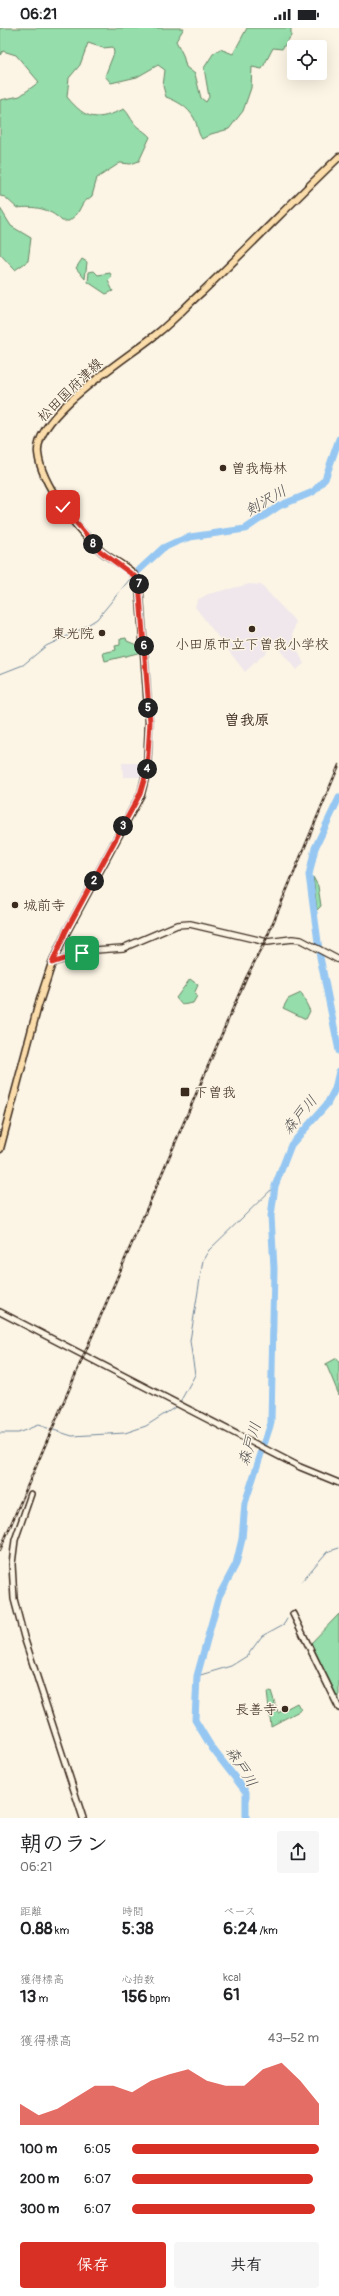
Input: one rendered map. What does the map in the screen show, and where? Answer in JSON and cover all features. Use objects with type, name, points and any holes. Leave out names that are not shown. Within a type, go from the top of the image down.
[{"type":"main road","name":"松田国府津線","points":[[0,1149],[38,1006],[52,963],[66,931],[140,794],[147,770],[150,722],[139,583],[132,572],[112,560],[90,540],[48,487],[38,453],[42,434],[46,426],[58,414],[104,372],[159,333],[339,157]]},
{"type":"main road","points":[[52,963],[95,950],[123,948],[178,925],[204,926],[267,942],[292,939],[301,940],[339,960]]},
{"type":"street","points":[[0,1312],[300,1467],[339,1483]]},
{"type":"street","points":[[31,1494],[15,1540],[12,1564],[14,1599],[24,1636],[83,1818]]},
{"type":"street","points":[[293,1614],[339,1708]]},
{"type":"shaded area","name":"小田原市立下曽我小学校","points":[[250,584],[261,585],[296,622],[293,633],[294,642],[304,664],[296,670],[275,644],[245,672],[195,607],[197,600],[208,594]]},
{"type":"shaded area","points":[[122,763],[147,763],[144,777],[123,777]]},
{"type":"green space","points":[[0,28],[184,28],[176,41],[183,55],[186,67],[195,74],[201,98],[206,102],[209,97],[204,68],[213,54],[220,49],[233,54],[247,28],[291,28],[291,36],[282,49],[273,48],[262,69],[252,67],[251,88],[243,111],[229,129],[211,134],[202,139],[192,114],[178,103],[166,97],[163,86],[165,70],[158,65],[137,77],[111,83],[105,76],[114,53],[113,47],[103,48],[88,43],[80,65],[69,78],[67,97],[74,105],[87,115],[99,117],[107,116],[124,109],[135,125],[150,137],[139,161],[131,164],[120,163],[97,178],[92,196],[83,203],[77,214],[69,221],[62,221],[52,213],[41,209],[30,207],[17,208],[5,197],[0,196],[0,100],[20,96],[39,82],[16,55],[3,51],[0,55]]},
{"type":"green space","points":[[0,208],[11,226],[31,238],[28,261],[15,270],[0,254]]},
{"type":"green space","points":[[82,259],[87,262],[85,279],[76,268]]},
{"type":"green space","points":[[94,271],[98,275],[110,273],[112,277],[108,281],[113,291],[106,294],[88,282],[89,272]]},
{"type":"green space","points":[[126,638],[127,641],[139,646],[142,645],[142,652],[105,661],[103,653],[116,650],[115,646],[120,645],[120,639]]},
{"type":"green space","points":[[313,877],[318,886],[321,906],[317,910]]},
{"type":"green space","points":[[190,979],[198,985],[194,994],[197,996],[193,1003],[182,1005],[176,998]]},
{"type":"green space","points":[[301,993],[310,1011],[306,1019],[283,1008],[288,999]]},
{"type":"green space","points":[[337,1358],[339,1363],[339,1395],[326,1364]]},
{"type":"green space","points":[[339,1614],[339,1701],[311,1643]]},
{"type":"green space","points":[[271,1691],[278,1713],[297,1703],[301,1710],[271,1726],[267,1692]]},
{"type":"waterway","name":"剣沢川","points":[[137,572],[163,548],[176,542],[190,537],[245,529],[279,506],[313,492],[325,479],[339,439]]},
{"type":"waterway","name":"剣沢川","points":[[0,674],[23,665],[46,646],[78,631],[97,619],[130,579]]},
{"type":"waterway","name":"森戸川","points":[[339,798],[315,848],[309,875],[320,957],[339,1051]]},
{"type":"waterway","name":"森戸川","points":[[246,1818],[246,1792],[212,1748],[195,1720],[197,1676],[219,1596],[236,1564],[242,1539],[245,1503],[271,1423],[274,1268],[271,1216],[275,1186],[291,1145],[327,1104],[335,1089],[339,1071]]},
{"type":"waterway","points":[[180,1402],[195,1375],[190,1341],[203,1260],[209,1250],[275,1186]]},
{"type":"waterway","points":[[0,1433],[18,1433],[38,1425],[72,1436],[125,1433],[146,1426],[177,1406]]},
{"type":"waterway","points":[[301,1582],[327,1552],[339,1548]]},
{"type":"waterway","points":[[197,1676],[231,1666],[247,1656],[262,1636],[284,1624],[287,1619]]},
{"type":"railway","points":[[262,949],[339,765]]},
{"type":"railway","points":[[0,1550],[246,978],[263,945]]},
{"type":"place","name":"曽我梅林","points":[[223,468]]},
{"type":"place","name":"小田原市立下曽我小学校","points":[[252,629]]},
{"type":"place","name":"東光院","points":[[102,633]]},
{"type":"place","name":"城前寺","points":[[15,905]]},
{"type":"place","name":"下曽我","points":[[185,1092]]},
{"type":"place","name":"長善寺","points":[[285,1709]]},
{"type":"district","name":"曽我原","points":[[247,720]]},
{"type":"route","points":[[63,507],[100,551],[132,572],[137,578],[139,583],[150,722],[147,770],[140,794],[102,867],[66,931],[52,963],[82,953]]}]
